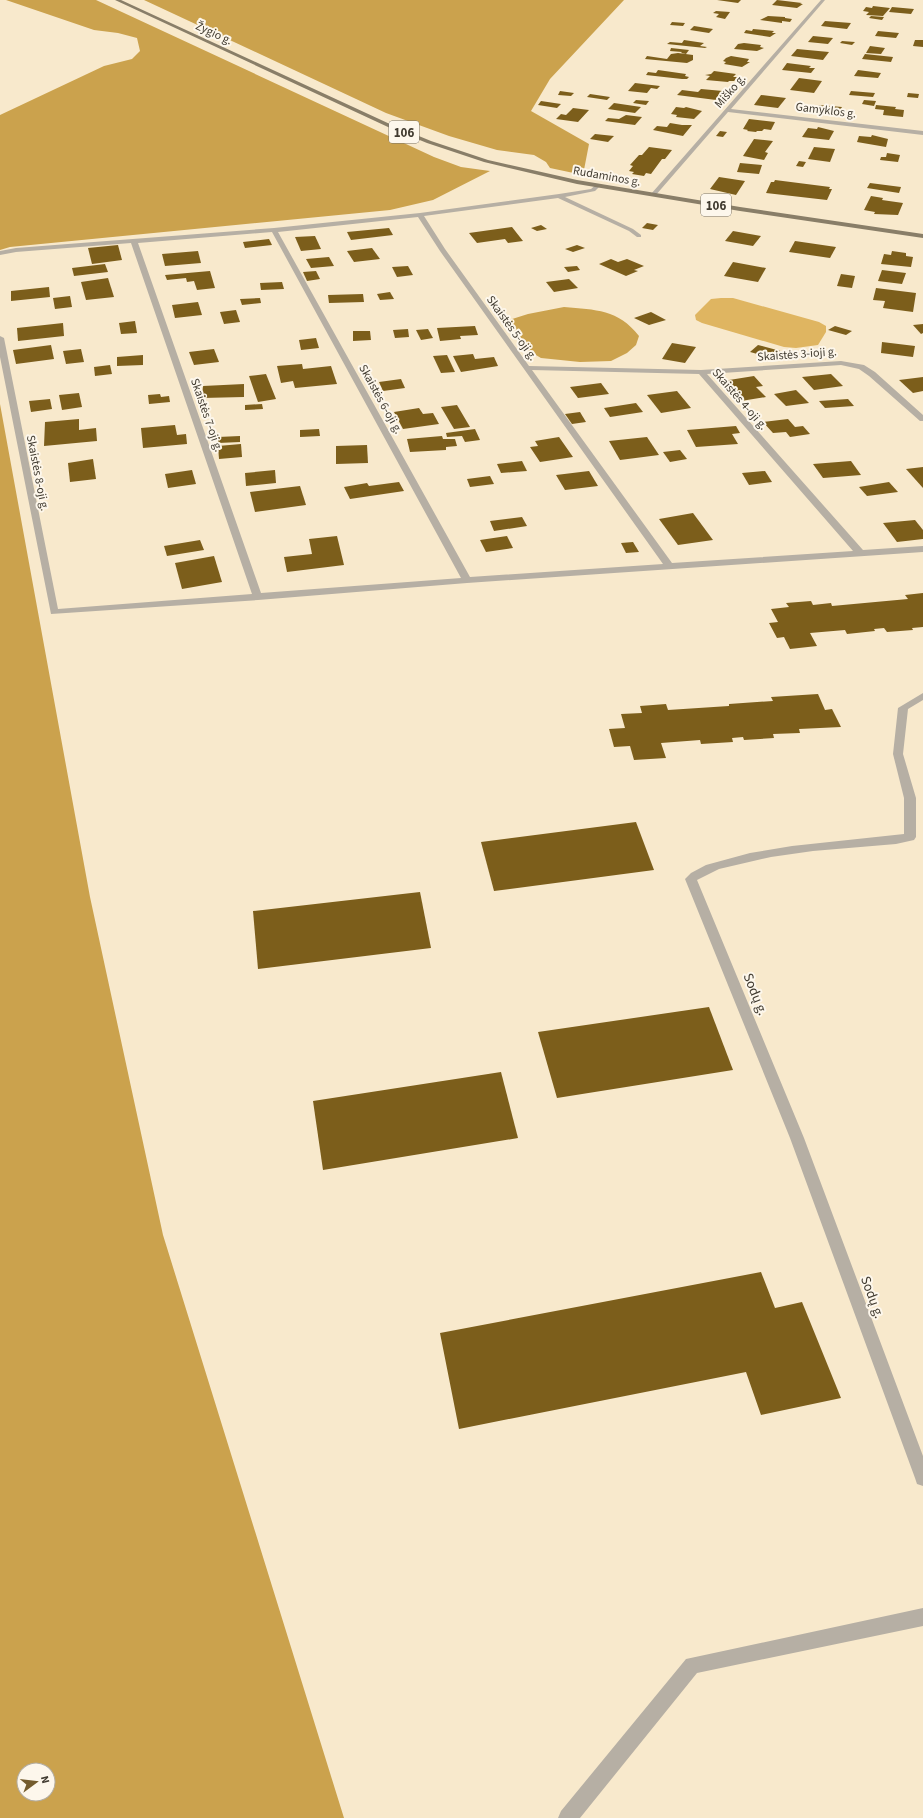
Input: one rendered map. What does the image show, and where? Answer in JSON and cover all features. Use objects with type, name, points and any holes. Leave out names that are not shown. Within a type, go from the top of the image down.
[{"type":"main road","name":"Žygio g.","points":[[117,0],[302,85]]},
{"type":"main road","name":"Rudaminos g.","points":[[302,85],[390,126],[464,155],[511,168],[653,196],[923,236]]},
{"type":"street","name":"Miško g.","points":[[653,196],[823,0]]},
{"type":"street","name":"Gamyklos g.","points":[[727,110],[923,133]]},
{"type":"street","points":[[0,253],[16,250],[274,230],[420,215],[559,196],[588,191],[597,186]]},
{"type":"street","points":[[559,196],[631,230],[639,236]]},
{"type":"street","name":"Skaistės 5-oji g.","points":[[420,215],[442,250],[670,567]]},
{"type":"street","name":"Skaistės 6-oji g.","points":[[274,230],[468,580]]},
{"type":"street","name":"Skaistės 7-oji g.","points":[[134,241],[258,597]]},
{"type":"street","name":"Skaistės 8-oji g.","points":[[0,338],[54,612],[258,597]]},
{"type":"street","name":"Skaistės 3-ioji g.","points":[[701,372],[841,363],[861,367],[872,374],[923,419]]},
{"type":"street","name":"Skaistės 4-oji g.","points":[[527,368],[701,372],[861,554]]},
{"type":"street","points":[[258,597],[468,580],[923,549]]},
{"type":"street","name":"Sodų g.","points":[[923,696],[903,708],[898,754],[910,798],[910,837],[896,840],[780,850],[714,867],[697,874],[691,879],[798,1138],[923,1478]]},
{"type":"street","points":[[568,1818],[692,1665],[923,1617]]},
{"type":"shaded area","points":[[6,0],[96,0],[434,157],[461,167],[490,171],[433,200],[390,210],[10,247],[0,250],[0,115],[104,66],[132,59],[140,51],[137,38],[118,33],[94,30]]},
{"type":"shaded area","points":[[144,0],[624,0],[550,79],[531,111],[589,144],[583,175],[550,168],[546,162],[534,155],[497,150],[449,136],[386,113]]},
{"type":"shaded area","points":[[733,298],[819,322],[826,326],[826,332],[818,345],[796,348],[784,347],[696,320],[695,315],[711,299]]},
{"type":"shaded area","points":[[564,307],[606,312],[623,320],[639,336],[636,345],[627,353],[611,361],[580,362],[541,358],[524,348],[509,320],[528,314]]},
{"type":"shaded area","points":[[0,404],[90,897],[163,1235],[344,1818],[0,1818]]},
{"type":"building","points":[[717,0],[741,0],[738,3]]},
{"type":"building","points":[[777,0],[803,4],[797,8],[772,5]]},
{"type":"building","points":[[873,6],[890,8],[883,16],[866,15],[869,12],[863,11],[866,7],[872,8]]},
{"type":"building","points":[[892,7],[914,9],[911,14],[889,12]]},
{"type":"building","points":[[716,11],[730,12],[725,19],[716,17],[719,14],[713,13]]},
{"type":"building","points":[[768,16],[792,19],[790,22],[782,21],[782,23],[760,20]]},
{"type":"building","points":[[871,16],[884,17],[882,20],[869,18]]},
{"type":"building","points":[[825,21],[851,23],[847,29],[821,26]]},
{"type":"building","points":[[672,22],[685,23],[683,26],[670,25]]},
{"type":"building","points":[[694,26],[713,29],[709,33],[690,30]]},
{"type":"building","points":[[753,29],[774,31],[772,33],[776,33],[770,37],[744,33],[746,30],[752,31]]},
{"type":"building","points":[[878,31],[899,33],[896,38],[875,36]]},
{"type":"building","points":[[813,36],[833,38],[828,44],[808,42]]},
{"type":"building","points":[[684,40],[704,43],[700,46],[707,47],[667,44],[670,42],[682,43]]},
{"type":"building","points":[[915,40],[923,40],[923,47],[913,46]]},
{"type":"building","points":[[842,41],[855,42],[852,45],[840,43]]},
{"type":"building","points":[[744,43],[761,45],[760,47],[764,48],[757,51],[734,49],[738,44]]},
{"type":"building","points":[[870,46],[885,48],[881,54],[866,53]]},
{"type":"building","points":[[671,48],[689,50],[686,54],[681,53],[682,52],[670,51]]},
{"type":"building","points":[[797,49],[829,52],[823,60],[791,56]]},
{"type":"building","points":[[678,53],[693,55],[693,60],[687,63],[645,59],[647,56],[667,59],[671,54]]},
{"type":"building","points":[[865,54],[893,57],[891,62],[862,59]]},
{"type":"building","points":[[731,56],[749,59],[747,62],[750,62],[742,67],[724,64],[726,62],[723,61]]},
{"type":"building","points":[[787,63],[811,66],[809,68],[815,68],[811,73],[782,70]]},
{"type":"building","points":[[658,70],[686,74],[685,76],[689,77],[687,79],[682,79],[646,75],[648,72],[656,73]]},
{"type":"building","points":[[858,70],[881,73],[878,78],[854,76]]},
{"type":"building","points":[[714,71],[736,74],[733,77],[738,77],[734,81],[728,82],[706,80],[710,76],[705,75],[711,74]]},
{"type":"building","points":[[799,78],[822,81],[814,93],[790,90]]},
{"type":"building","points":[[635,83],[660,86],[657,89],[651,88],[647,93],[628,91]]},
{"type":"building","points":[[701,89],[723,91],[721,93],[725,94],[723,96],[719,96],[716,100],[677,95],[682,90],[698,92]]},
{"type":"building","points":[[560,91],[574,93],[571,96],[558,95]]},
{"type":"building","points":[[851,91],[875,93],[873,97],[849,95]]},
{"type":"building","points":[[908,93],[919,94],[918,98],[907,97]]},
{"type":"building","points":[[590,94],[610,97],[607,100],[587,97]]},
{"type":"building","points":[[761,95],[786,98],[778,108],[754,105]]},
{"type":"building","points":[[636,100],[649,101],[646,105],[633,103]]},
{"type":"building","points":[[864,100],[876,101],[874,106],[862,104]]},
{"type":"building","points":[[541,101],[561,104],[557,108],[538,105]]},
{"type":"building","points":[[614,103],[641,107],[635,113],[608,109]]},
{"type":"building","points":[[819,105],[842,107],[837,115],[814,112]]},
{"type":"building","points":[[876,105],[896,107],[895,109],[904,110],[903,117],[883,115],[884,110],[875,109]]},
{"type":"building","points":[[676,107],[686,107],[702,111],[694,119],[676,117],[677,115],[671,114]]},
{"type":"building","points":[[573,108],[589,110],[578,122],[556,119],[561,114],[566,115]]},
{"type":"building","points":[[626,115],[642,117],[635,125],[605,121],[608,118],[619,119]]},
{"type":"building","points":[[749,119],[775,122],[771,130],[764,129],[756,132],[747,131],[748,130],[743,129]]},
{"type":"building","points":[[670,123],[692,125],[683,136],[653,130],[657,126],[667,127]]},
{"type":"building","points":[[818,127],[834,131],[829,140],[802,137],[808,128],[817,129]]},
{"type":"building","points":[[720,131],[727,132],[723,137],[716,136]]},
{"type":"building","points":[[595,134],[614,136],[608,142],[590,139]]},
{"type":"building","points":[[872,135],[888,139],[886,147],[857,142],[859,136],[871,137]]},
{"type":"building","points":[[754,139],[773,141],[765,152],[768,153],[764,160],[743,156]]},
{"type":"building","points":[[649,147],[672,150],[665,159],[662,159],[651,174],[646,173],[644,176],[632,174],[634,172],[629,171],[633,166],[630,165]]},
{"type":"building","points":[[814,147],[835,149],[830,162],[808,159]]},
{"type":"building","points":[[887,153],[900,155],[898,162],[880,160],[881,157],[886,157]]},
{"type":"building","points":[[799,161],[806,162],[803,167],[796,166]]},
{"type":"building","points":[[740,163],[762,165],[759,174],[737,172]]},
{"type":"building","points":[[719,177],[745,181],[736,195],[710,189]]},
{"type":"building","points":[[775,180],[830,187],[829,189],[832,189],[827,200],[766,193],[771,182],[774,182]]},
{"type":"building","points":[[870,183],[901,187],[899,193],[867,188]]},
{"type":"building","points":[[871,196],[883,198],[882,200],[903,203],[898,215],[874,214],[875,212],[864,210]]},
{"type":"building","points":[[647,223],[658,225],[653,230],[642,228]]},
{"type":"building","points":[[541,225],[547,229],[537,231],[531,228]]},
{"type":"building","points":[[512,227],[523,241],[508,243],[505,239],[477,243],[469,233]]},
{"type":"building","points":[[389,228],[393,235],[351,240],[347,232]]},
{"type":"building","points":[[733,231],[761,236],[753,246],[725,241]]},
{"type":"building","points":[[315,236],[321,249],[301,251],[295,237]]},
{"type":"building","points":[[269,239],[272,245],[245,248],[243,242]]},
{"type":"building","points":[[795,241],[836,247],[830,258],[789,252]]},
{"type":"building","points":[[118,245],[122,260],[92,264],[88,248]]},
{"type":"building","points":[[577,245],[585,248],[573,252],[565,249]]},
{"type":"building","points":[[372,248],[380,259],[354,262],[347,251]]},
{"type":"building","points":[[198,251],[201,263],[165,266],[162,254]]},
{"type":"building","points":[[892,251],[906,253],[906,256],[913,257],[911,267],[881,264],[884,254],[891,255]]},
{"type":"building","points":[[329,257],[334,266],[311,268],[306,259]]},
{"type":"building","points":[[611,259],[618,262],[627,259],[644,266],[634,270],[638,271],[626,276],[599,264]]},
{"type":"building","points":[[733,262],[766,268],[758,282],[724,276]]},
{"type":"building","points":[[105,264],[108,272],[74,276],[72,268]]},
{"type":"building","points":[[408,266],[413,275],[397,277],[392,267]]},
{"type":"building","points":[[577,266],[580,270],[568,272],[564,267]]},
{"type":"building","points":[[882,270],[906,273],[902,284],[878,281]]},
{"type":"building","points":[[210,271],[215,288],[197,290],[194,281],[187,282],[186,278],[167,280],[165,275]]},
{"type":"building","points":[[316,271],[320,279],[307,281],[303,272]]},
{"type":"building","points":[[841,274],[855,276],[852,288],[837,286]]},
{"type":"building","points":[[108,278],[114,297],[86,300],[81,282]]},
{"type":"building","points":[[569,279],[578,288],[554,292],[546,282]]},
{"type":"building","points":[[282,282],[284,289],[261,290],[260,283]]},
{"type":"building","points":[[49,287],[50,297],[11,301],[11,291]]},
{"type":"building","points":[[876,288],[916,293],[913,312],[883,308],[885,301],[873,300]]},
{"type":"building","points":[[390,292],[394,299],[380,300],[377,294]]},
{"type":"building","points":[[363,294],[364,302],[329,303],[328,295]]},
{"type":"building","points":[[70,296],[72,307],[55,309],[53,298]]},
{"type":"building","points":[[260,298],[261,303],[242,305],[240,299]]},
{"type":"building","points":[[198,302],[202,315],[175,318],[172,305]]},
{"type":"building","points":[[236,310],[240,322],[224,324],[220,312]]},
{"type":"building","points":[[651,312],[666,320],[649,325],[634,318]]},
{"type":"building","points":[[135,321],[137,333],[121,334],[119,323]]},
{"type":"building","points":[[63,323],[64,336],[18,341],[17,328]]},
{"type":"building","points":[[923,324],[923,333],[921,334],[913,325]]},
{"type":"building","points":[[475,326],[478,335],[460,336],[461,339],[440,341],[437,328]]},
{"type":"building","points":[[835,326],[852,331],[846,335],[828,330]]},
{"type":"building","points":[[408,329],[409,337],[395,338],[393,330]]},
{"type":"building","points":[[428,329],[433,338],[421,340],[416,330]]},
{"type":"building","points":[[353,331],[370,331],[371,340],[353,341]]},
{"type":"building","points":[[316,338],[319,348],[301,350],[299,340]]},
{"type":"building","points":[[882,342],[915,346],[913,357],[881,353]]},
{"type":"building","points":[[672,343],[696,347],[685,363],[662,359]]},
{"type":"building","points":[[51,345],[54,359],[16,364],[13,350]]},
{"type":"building","points":[[758,345],[788,353],[780,360],[750,352]]},
{"type":"building","points":[[81,349],[84,362],[66,364],[63,351]]},
{"type":"building","points":[[214,349],[219,362],[194,365],[189,352]]},
{"type":"building","points":[[473,354],[475,359],[494,357],[498,366],[461,372],[453,356]]},
{"type":"building","points":[[143,355],[143,365],[117,366],[117,357]]},
{"type":"building","points":[[447,355],[455,372],[441,373],[433,356]]},
{"type":"building","points":[[302,364],[303,369],[331,366],[337,384],[295,388],[293,381],[281,383],[277,366]]},
{"type":"building","points":[[110,365],[112,374],[95,376],[94,367]]},
{"type":"building","points":[[266,374],[276,399],[258,402],[249,376]]},
{"type":"building","points":[[831,374],[843,386],[814,390],[802,377]]},
{"type":"building","points":[[754,376],[763,386],[756,387],[766,397],[741,401],[723,381]]},
{"type":"building","points":[[923,377],[923,391],[913,393],[899,380]]},
{"type":"building","points":[[401,379],[405,388],[383,391],[379,382]]},
{"type":"building","points":[[601,383],[609,394],[578,398],[570,387]]},
{"type":"building","points":[[244,384],[244,397],[202,398],[203,386]]},
{"type":"building","points":[[796,390],[809,403],[786,406],[774,394]]},
{"type":"building","points":[[677,391],[691,408],[661,413],[647,395]]},
{"type":"building","points":[[79,393],[82,407],[62,410],[59,395]]},
{"type":"building","points":[[160,394],[161,397],[169,396],[170,402],[149,404],[148,395]]},
{"type":"building","points":[[50,399],[52,409],[31,412],[29,401]]},
{"type":"building","points":[[848,399],[854,406],[825,408],[819,401]]},
{"type":"building","points":[[636,403],[643,412],[610,417],[604,408]]},
{"type":"building","points":[[262,404],[263,409],[245,410],[245,405]]},
{"type":"building","points":[[457,405],[470,427],[454,429],[441,407]]},
{"type":"building","points":[[419,408],[423,414],[433,413],[439,424],[403,429],[394,412]]},
{"type":"building","points":[[580,412],[586,422],[572,424],[565,414]]},
{"type":"building","points":[[79,419],[79,430],[96,428],[97,441],[44,446],[45,422]]},
{"type":"building","points":[[788,419],[795,427],[803,426],[810,434],[790,437],[786,432],[773,433],[763,422]]},
{"type":"building","points":[[175,425],[177,435],[186,434],[187,444],[143,448],[141,428]]},
{"type":"building","points":[[736,426],[740,433],[732,434],[738,444],[696,447],[687,430]]},
{"type":"building","points":[[319,429],[320,436],[300,437],[300,430]]},
{"type":"building","points":[[475,429],[480,440],[465,442],[462,436],[447,437],[446,433]]},
{"type":"building","points":[[240,436],[240,442],[218,443],[218,437]]},
{"type":"building","points":[[442,436],[443,439],[455,439],[457,446],[446,447],[446,450],[410,452],[407,439]]},
{"type":"building","points":[[559,437],[573,457],[540,462],[530,447],[538,446],[535,441]]},
{"type":"building","points":[[647,437],[659,455],[620,460],[609,441]]},
{"type":"building","points":[[241,444],[242,457],[219,459],[218,446]]},
{"type":"building","points":[[367,445],[368,463],[336,464],[336,446]]},
{"type":"building","points":[[680,450],[687,459],[670,462],[663,452]]},
{"type":"building","points":[[93,459],[96,479],[70,482],[68,463]]},
{"type":"building","points":[[522,461],[527,471],[501,473],[497,464]]},
{"type":"building","points":[[851,461],[861,475],[823,478],[813,464]]},
{"type":"building","points":[[923,467],[923,488],[906,469]]},
{"type":"building","points":[[192,470],[196,484],[168,488],[165,474]]},
{"type":"building","points":[[275,470],[276,483],[246,486],[245,473]]},
{"type":"building","points":[[589,471],[598,486],[565,490],[556,475]]},
{"type":"building","points":[[765,471],[772,482],[749,485],[742,473]]},
{"type":"building","points":[[490,476],[494,484],[470,487],[467,479]]},
{"type":"building","points":[[399,482],[404,491],[350,499],[344,487],[367,483],[369,486]]},
{"type":"building","points":[[889,482],[898,492],[867,496],[859,487]]},
{"type":"building","points":[[300,486],[306,505],[255,512],[250,492]]},
{"type":"building","points":[[693,513],[713,540],[678,545],[659,519]]},
{"type":"building","points":[[522,517],[527,526],[494,531],[490,521]]},
{"type":"building","points":[[915,520],[923,530],[923,539],[897,542],[883,523]]},
{"type":"building","points":[[337,536],[344,565],[287,572],[284,557],[312,554],[309,539]]},
{"type":"building","points":[[507,536],[513,548],[486,552],[480,540]]},
{"type":"building","points":[[200,540],[204,550],[167,556],[164,546]]},
{"type":"building","points":[[633,542],[639,552],[626,553],[621,543]]},
{"type":"building","points":[[214,556],[222,582],[182,589],[175,563]]},
{"type":"building","points":[[923,593],[923,627],[912,628],[913,630],[887,632],[884,628],[874,629],[875,631],[847,634],[845,630],[810,633],[817,646],[790,649],[784,637],[777,638],[769,623],[778,622],[771,609],[789,607],[786,603],[811,601],[813,605],[831,603],[832,606],[908,599],[905,595]]},
{"type":"building","points":[[818,694],[825,710],[832,709],[841,727],[799,729],[800,733],[773,734],[774,738],[744,740],[743,737],[732,738],[733,742],[701,744],[700,740],[661,743],[666,758],[634,760],[630,746],[614,747],[609,729],[625,728],[621,714],[642,713],[640,706],[666,704],[668,710],[729,706],[729,704],[773,701],[771,697]]},
{"type":"building","points":[[636,822],[654,870],[494,891],[481,842]]},
{"type":"building","points":[[420,892],[431,948],[258,969],[253,911]]},
{"type":"building","points":[[709,1007],[733,1070],[557,1098],[538,1032]]},
{"type":"building","points":[[501,1072],[518,1138],[323,1170],[313,1101]]},
{"type":"building","points":[[761,1272],[775,1308],[802,1302],[841,1398],[761,1415],[746,1372],[459,1429],[440,1333]]}]
